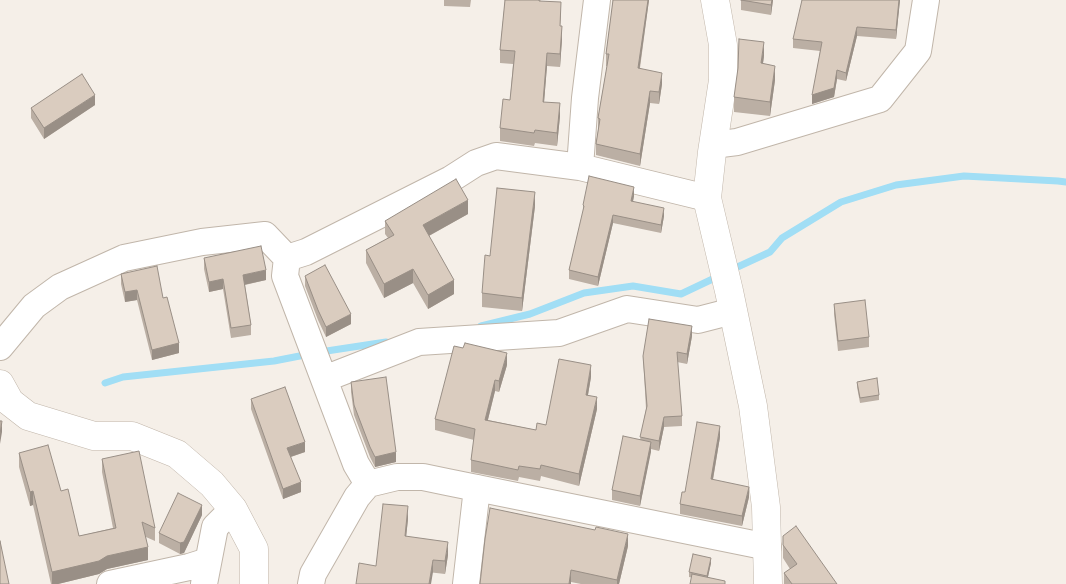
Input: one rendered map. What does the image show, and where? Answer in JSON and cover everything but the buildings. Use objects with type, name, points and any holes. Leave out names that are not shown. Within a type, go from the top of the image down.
[{"type":"street","points":[[580,168],[585,98],[597,0]]},
{"type":"street","points":[[716,0],[723,45],[724,80],[707,198],[734,311],[753,406],[766,507],[768,584]]},
{"type":"street","points":[[713,146],[737,142],[880,99],[918,51],[926,0]]},
{"type":"street","points":[[287,258],[306,252],[451,179],[476,164],[496,156],[580,168],[707,198]]},
{"type":"street","points":[[0,347],[34,306],[60,287],[124,258],[202,242],[265,235],[287,258]]},
{"type":"street","points":[[287,258],[285,276],[356,464],[368,484]]},
{"type":"street","points":[[324,379],[419,342],[559,333],[626,309],[698,320],[734,311]]},
{"type":"street","points":[[3,397],[28,416],[94,436],[132,436],[177,454],[212,484],[234,509],[254,548],[254,584]]},
{"type":"street","points":[[311,584],[313,574],[357,497],[368,484],[397,477],[423,477],[768,547]]},
{"type":"street","points":[[466,584],[477,488]]},
{"type":"street","points":[[110,584],[189,567],[206,572],[215,527],[234,509]]},
{"type":"waterway","points":[[731,270],[770,252],[782,238],[841,202],[896,185],[964,176],[1066,182]]},
{"type":"waterway","points":[[481,326],[530,314],[584,293],[633,286],[681,294],[719,276]]},
{"type":"waterway","points":[[105,383],[123,377],[274,361],[386,342]]}]
